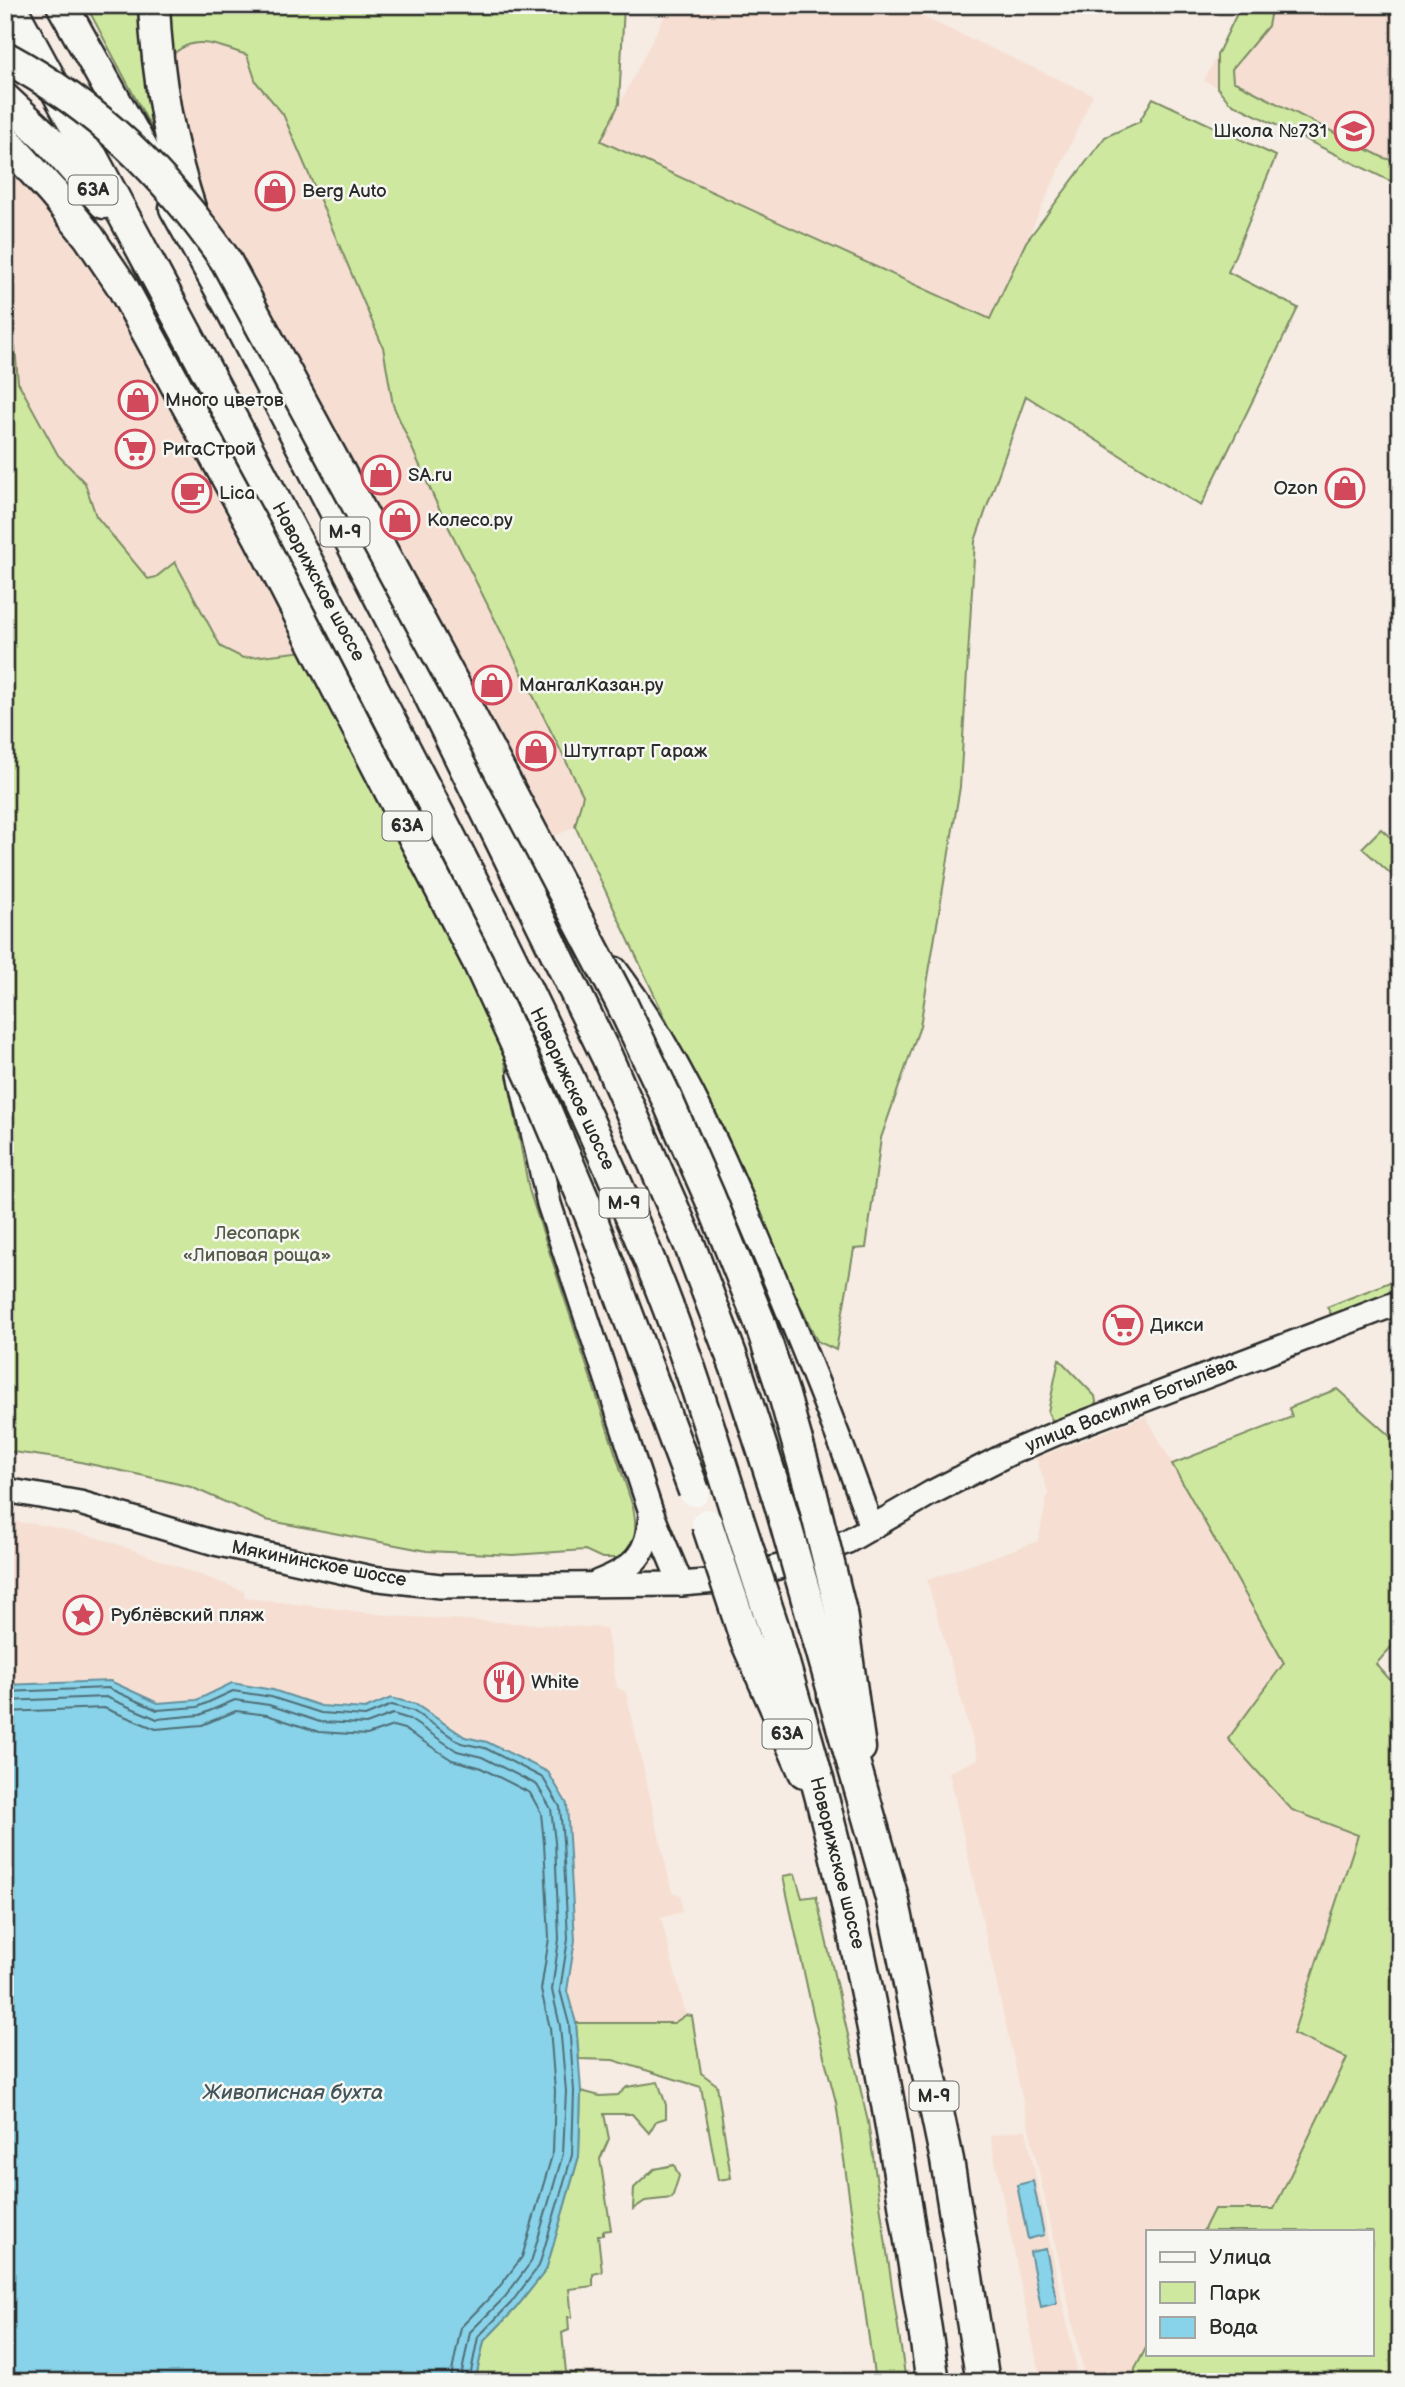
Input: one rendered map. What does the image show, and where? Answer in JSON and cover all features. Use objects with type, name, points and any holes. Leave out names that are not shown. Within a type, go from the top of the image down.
[{"type":"highway","name":"Новорижское шоссе","points":[[10,5],[167,292],[375,691],[585,1112],[648,1255],[696,1385],[775,1632],[828,1827],[858,1948],[876,2040],[933,2382]]},
{"type":"highway","name":"М-9","points":[[62,5],[229,304],[483,803],[601,1045],[685,1234],[736,1368],[779,1501],[827,1616],[834,1695],[892,1898],[947,2160],[984,2382]]},
{"type":"highway","points":[[154,5],[163,100],[180,179],[229,304]]},
{"type":"highway","points":[[5,57],[74,100],[135,151],[163,178],[197,218],[226,261],[620,1000],[710,1198],[759,1320],[784,1395],[811,1491],[827,1616],[869,1814]]},
{"type":"highway","name":"63A","points":[[5,99],[46,137],[106,205],[167,292]]},
{"type":"highway","name":"63A","points":[[5,140],[89,237],[122,286],[258,535],[478,962],[539,1094],[591,1217],[707,1524],[746,1641],[828,1827]]},
{"type":"street","points":[[483,803],[568,905],[638,999],[663,1040],[740,1194],[844,1448],[872,1527]]},
{"type":"street","points":[[483,903],[549,1204],[651,1512],[681,1584]]},
{"type":"street","name":"улица Василия Ботылёва","points":[[681,1584],[729,1580],[790,1564],[848,1541],[931,1493],[1045,1438],[1400,1302]]},
{"type":"street","name":"Мякининское шоссе","points":[[5,1490],[80,1503],[215,1543],[371,1578],[440,1586],[585,1587],[681,1584]]},
{"type":"street","points":[[585,1587],[618,1574],[641,1555],[648,1542],[651,1512]]},
{"type":"shaded area","points":[[670,5],[897,5],[1093,95],[991,319],[601,141]]},
{"type":"shaded area","name":"Школа №731","points":[[1241,5],[1400,5],[1400,176],[1204,81]]},
{"type":"shaded area","points":[[196,43],[219,46],[248,55],[256,82],[283,114],[383,347],[386,373],[435,500],[583,796],[575,826],[547,840],[202,211],[166,62],[180,47]]},
{"type":"shaded area","points":[[5,156],[68,232],[110,292],[305,651],[243,658],[221,648],[175,563],[148,580],[96,516],[85,483],[59,455],[18,382],[15,347],[5,330],[5,326],[12,322],[5,312]]},
{"type":"shaded area","points":[[1146,1416],[1284,1663],[1292,1810],[1358,1835],[1293,2034],[1347,2058],[1273,2209],[1214,2209],[1204,2230],[1146,2230],[1146,2348],[1135,2369],[1134,2382],[1086,2382],[949,1772],[978,1759],[927,1580],[1038,1541],[1048,1492],[1036,1458]]},
{"type":"shaded area","points":[[5,1520],[49,1526],[106,1540],[244,1591],[245,1598],[396,1616],[606,1628],[617,1687],[626,1692],[672,1892],[681,1895],[682,1912],[661,1918],[686,2015],[675,2023],[576,2023],[567,1991],[575,1940],[567,1804],[487,1742],[465,1737],[391,1698],[365,1709],[321,1706],[273,1690],[232,1683],[197,1700],[158,1703],[110,1681],[5,1685]]},
{"type":"shaded area","points":[[1026,2129],[1077,2369],[1063,2382],[1041,2382],[990,2136]]},
{"type":"green space","points":[[86,5],[142,5],[156,137]]},
{"type":"green space","points":[[167,5],[624,5],[619,104],[601,141],[990,319],[1026,242],[1105,137],[1139,122],[1153,98],[1276,156],[1228,272],[1298,308],[1201,506],[1026,396],[975,541],[960,787],[920,1026],[881,1138],[866,1248],[854,1249],[836,1350],[817,1341],[575,826],[583,795],[435,500],[393,405],[383,347],[283,114],[256,82],[247,55],[204,43],[185,46],[166,62]]},
{"type":"green space","points":[[1241,5],[1272,5],[1268,26],[1232,69],[1233,81],[1384,158],[1400,162],[1400,186],[1229,102],[1217,87],[1217,55]]},
{"type":"green space","name":"Лесопарк «Липовая роща»","points":[[5,344],[15,347],[18,382],[58,455],[85,483],[96,516],[148,579],[156,577],[175,562],[221,647],[243,658],[305,651],[500,1035],[529,1190],[633,1507],[635,1534],[631,1547],[622,1558],[602,1558],[585,1550],[513,1555],[427,1551],[266,1520],[191,1487],[145,1476],[71,1460],[5,1451]]},
{"type":"green space","points":[[1381,829],[1400,846],[1400,882],[1362,848]]},
{"type":"green space","points":[[1400,1278],[1400,1294],[1334,1320],[1327,1307]]},
{"type":"green space","points":[[1059,1359],[1095,1396],[1096,1402],[1089,1410],[1077,1416],[1052,1420],[1048,1412]]},
{"type":"green space","points":[[1337,1389],[1400,1445],[1400,1596],[1393,1645],[1376,1664],[1400,1691],[1400,2382],[1134,2382],[1135,2369],[1146,2348],[1146,2356],[1374,2356],[1374,2230],[1204,2230],[1214,2209],[1274,2209],[1347,2058],[1293,2034],[1358,1835],[1292,1810],[1228,1739],[1284,1663],[1172,1464],[1292,1417],[1289,1408]]},
{"type":"green space","points":[[795,1874],[802,1898],[816,1896],[868,2122],[906,2382],[875,2382],[836,2102],[814,2018],[783,1876]]},
{"type":"green space","points":[[686,2015],[692,2016],[701,2073],[717,2085],[731,2178],[718,2180],[701,2087],[613,2060],[579,2059],[576,2023],[674,2023]]},
{"type":"green space","points":[[658,2082],[666,2105],[666,2118],[656,2121],[649,2133],[632,2114],[604,2114],[609,2139],[600,2159],[611,2230],[598,2235],[602,2272],[593,2274],[593,2286],[569,2289],[572,2317],[568,2317],[569,2330],[562,2333],[566,2372],[583,2374],[584,2382],[475,2382],[484,2341],[516,2308],[546,2270],[579,2156],[581,2091],[600,2096],[618,2095],[627,2087]]},
{"type":"green space","points":[[674,2165],[679,2176],[672,2198],[645,2201],[633,2209],[634,2188],[654,2169]]},
{"type":"water","name":"Живописная бухта","points":[[110,1681],[158,1703],[197,1700],[232,1683],[273,1690],[321,1706],[365,1709],[391,1698],[415,1704],[465,1737],[487,1742],[548,1772],[567,1804],[575,1940],[567,1991],[576,2023],[581,2091],[579,2156],[546,2270],[516,2308],[484,2341],[475,2382],[5,2382],[5,1685]]},
{"type":"water","points":[[1033,2181],[1044,2235],[1028,2239],[1017,2185]]},
{"type":"water","points":[[1046,2249],[1057,2303],[1041,2307],[1030,2252]]},
{"type":"place","name":"Школа №731","points":[[1354,131]]},
{"type":"place","name":"Berg Auto","points":[[275,191]]},
{"type":"place","name":"Много цветов","points":[[138,400]]},
{"type":"place","name":"РигаСтрой","points":[[135,449]]},
{"type":"place","name":"SA.ru","points":[[381,475]]},
{"type":"place","name":"Ozon","points":[[1345,488]]},
{"type":"place","name":"Lica","points":[[192,493]]},
{"type":"place","name":"Колесо.ру","points":[[400,520]]},
{"type":"place","name":"МангалКазан.ру","points":[[492,685]]},
{"type":"place","name":"Штутгарт Гараж","points":[[536,751]]},
{"type":"place","name":"Дикси","points":[[1123,1325]]},
{"type":"place","name":"Рублёвский пляж","points":[[83,1615]]},
{"type":"place","name":"White","points":[[504,1682]]}]
